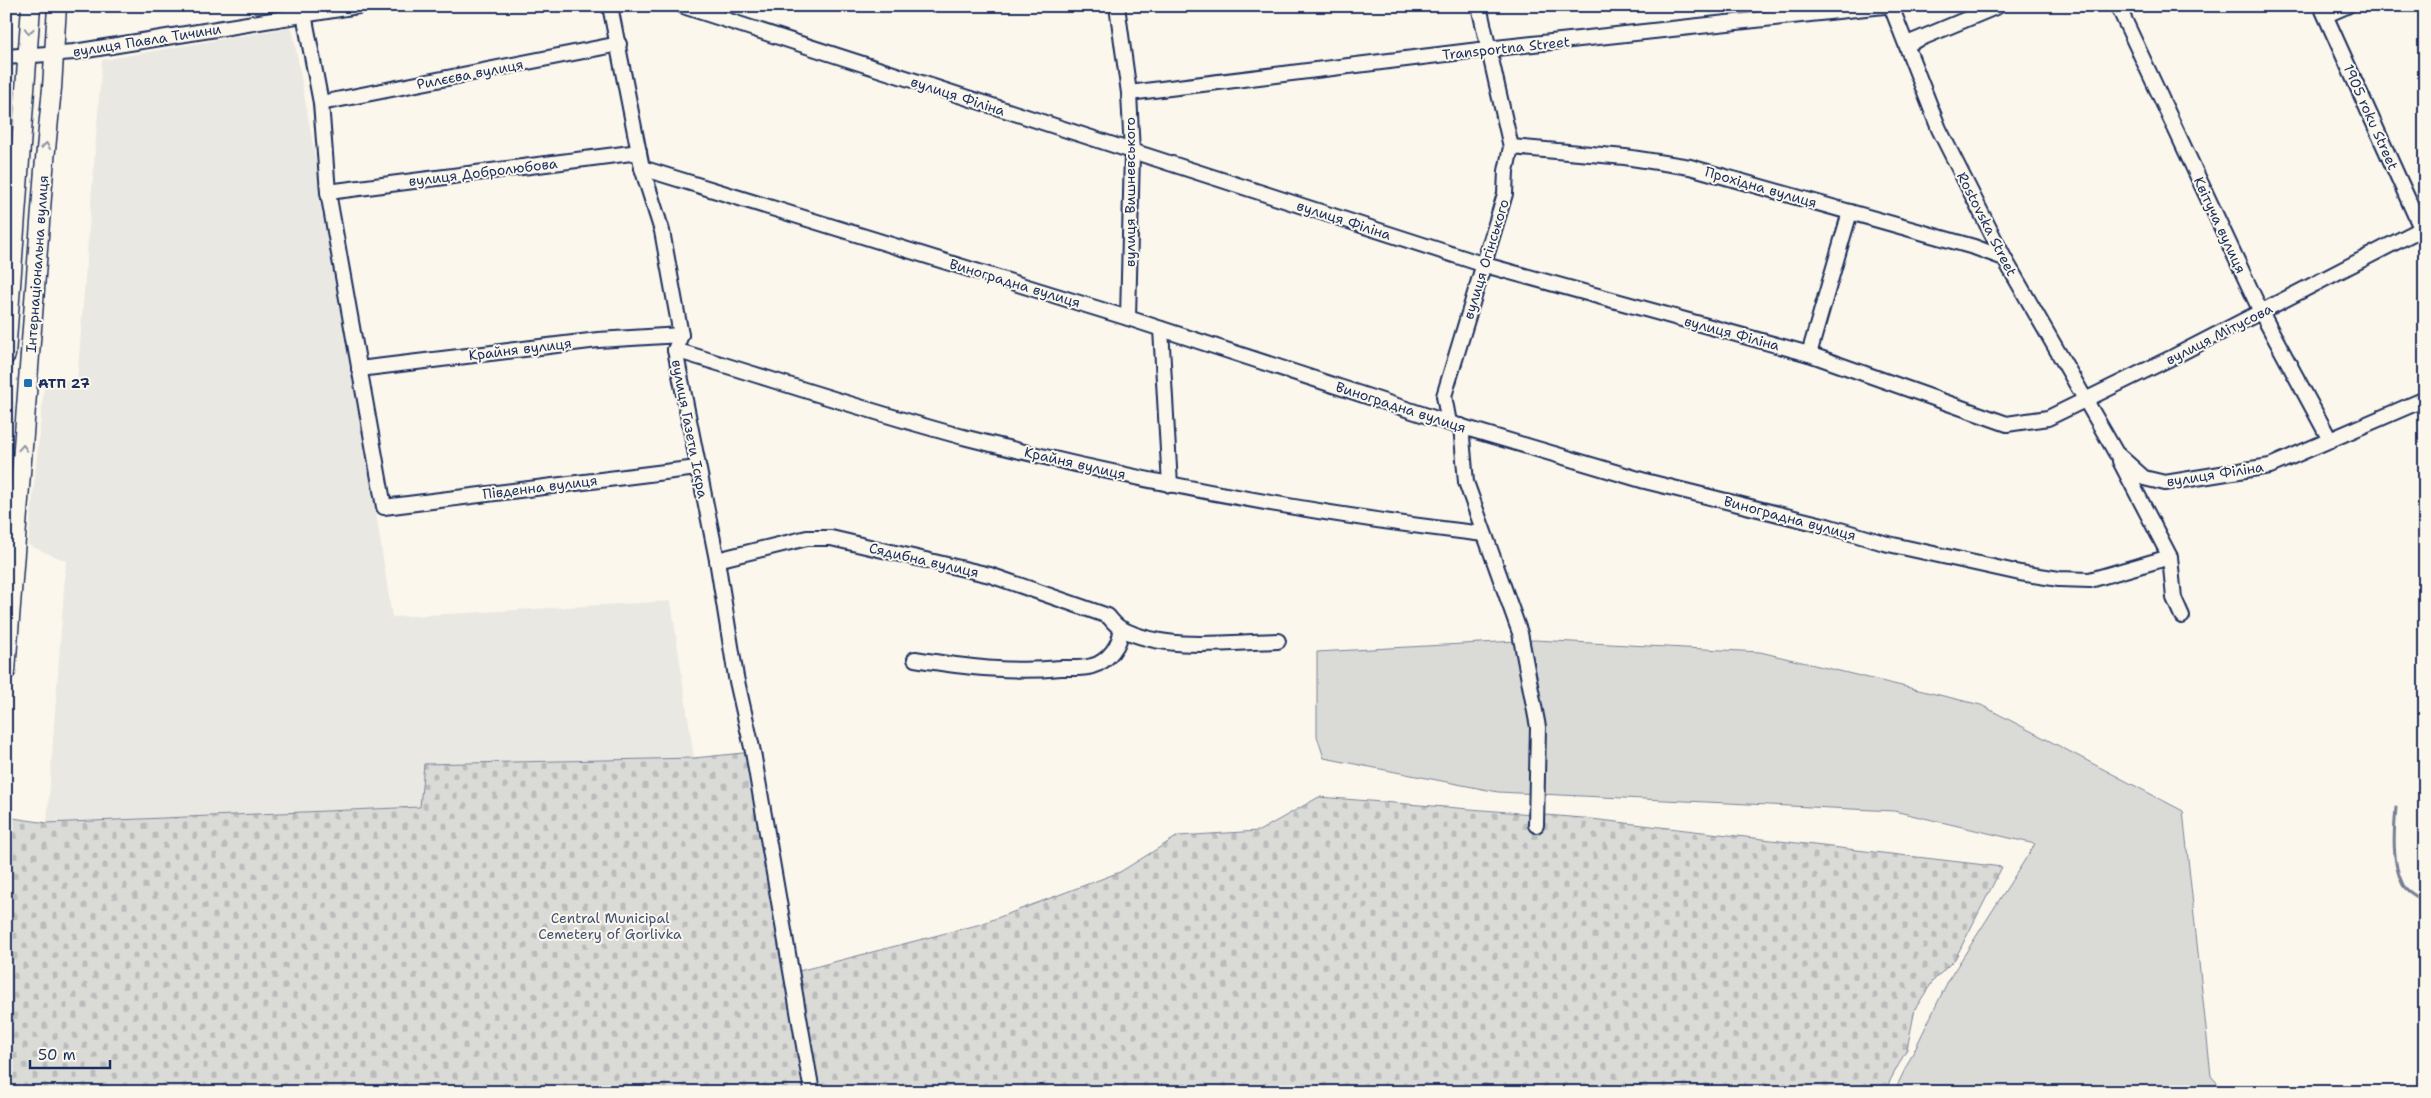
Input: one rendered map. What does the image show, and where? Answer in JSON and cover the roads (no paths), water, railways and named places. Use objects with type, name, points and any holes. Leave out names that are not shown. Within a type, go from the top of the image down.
[{"type":"main road","name":"Інтернаціональна вулиця","points":[[6,355],[22,155],[26,55],[31,6]]},
{"type":"main road","name":"Інтернаціональна вулиця","points":[[6,671],[57,6]]},
{"type":"street","name":"вулиця Павла Тичини","points":[[6,58],[54,54],[358,6]]},
{"type":"street","points":[[610,6],[642,168],[662,231],[681,335]]},
{"type":"street","name":"вулиця Філіна","points":[[683,6],[725,13],[1132,153],[1485,265],[1808,354],[2007,424]]},
{"type":"street","name":"вулиця Вишневського","points":[[1117,6],[1129,93],[1132,153],[1128,318]]},
{"type":"street","name":"вулиця Огінського","points":[[1478,6],[1511,147],[1506,171],[1505,194],[1444,396],[1455,425],[1466,482],[1520,633],[1538,727],[1536,825]]},
{"type":"street","name":"Transportna Street","points":[[1129,93],[1487,50],[1884,6]]},
{"type":"street","name":"Rostovska Street","points":[[1892,6],[1939,129],[2004,258],[2104,432]]},
{"type":"street","points":[[1907,44],[1998,6]]},
{"type":"street","name":"Квітуча вулиця","points":[[2118,6],[2261,312],[2330,440]]},
{"type":"street","points":[[2324,11],[2347,6]]},
{"type":"street","name":"1905 roku Street","points":[[2324,11],[2423,228]]},
{"type":"street","points":[[304,14],[321,104],[328,192],[359,370]]},
{"type":"street","name":"Рилєєва вулиця","points":[[321,104],[619,44]]},
{"type":"street","name":"Прохідна вулиця","points":[[1511,147],[1625,157],[1690,167],[1974,247],[2004,258]]},
{"type":"street","name":"вулиця Добролюбова","points":[[328,192],[639,152]]},
{"type":"street","name":"Виноградна вулиця","points":[[642,168],[1128,318],[1455,425],[1645,481],[1827,526],[1884,543],[2020,574],[2059,579],[2090,580],[2170,557]]},
{"type":"street","points":[[1808,354],[1850,212]]},
{"type":"street","name":"вулиця Мітусова","points":[[2007,424],[2048,418],[2261,312],[2423,228]]},
{"type":"street","points":[[1161,329],[1170,485]]},
{"type":"street","name":"вулиця Газети Іскра","points":[[681,335],[675,350],[697,468],[717,560],[736,677],[753,752],[812,1092]]},
{"type":"street","name":"Крайня вулиця","points":[[359,370],[598,340],[681,335]]},
{"type":"street","name":"Крайня вулиця","points":[[675,350],[966,437],[1170,485],[1381,522],[1484,534]]},
{"type":"street","name":"Південна вулиця","points":[[359,370],[384,506],[697,468]]},
{"type":"street","name":"вулиця Філіна","points":[[2104,432],[2116,453],[2144,478],[2165,483],[2270,466],[2425,399]]},
{"type":"street","points":[[2116,453],[2170,557],[2174,598],[2182,616]]},
{"type":"street","name":"Сядибна вулиця","points":[[717,560],[807,538],[831,538],[990,575],[1108,616],[1121,629],[1158,641],[1186,643],[1278,641]]},
{"type":"street","points":[[916,659],[978,669],[1037,670],[1093,666],[1114,651],[1121,639],[1121,629]]},
{"type":"waterway","points":[[2396,807],[2394,846],[2399,876],[2405,888],[2425,902]]},
{"type":"place","name":"АТП 27","points":[[28,383]]},
{"type":"park label","name":"Central Municipal Cemetery of Gorlivka","points":[[610,926]]}]
